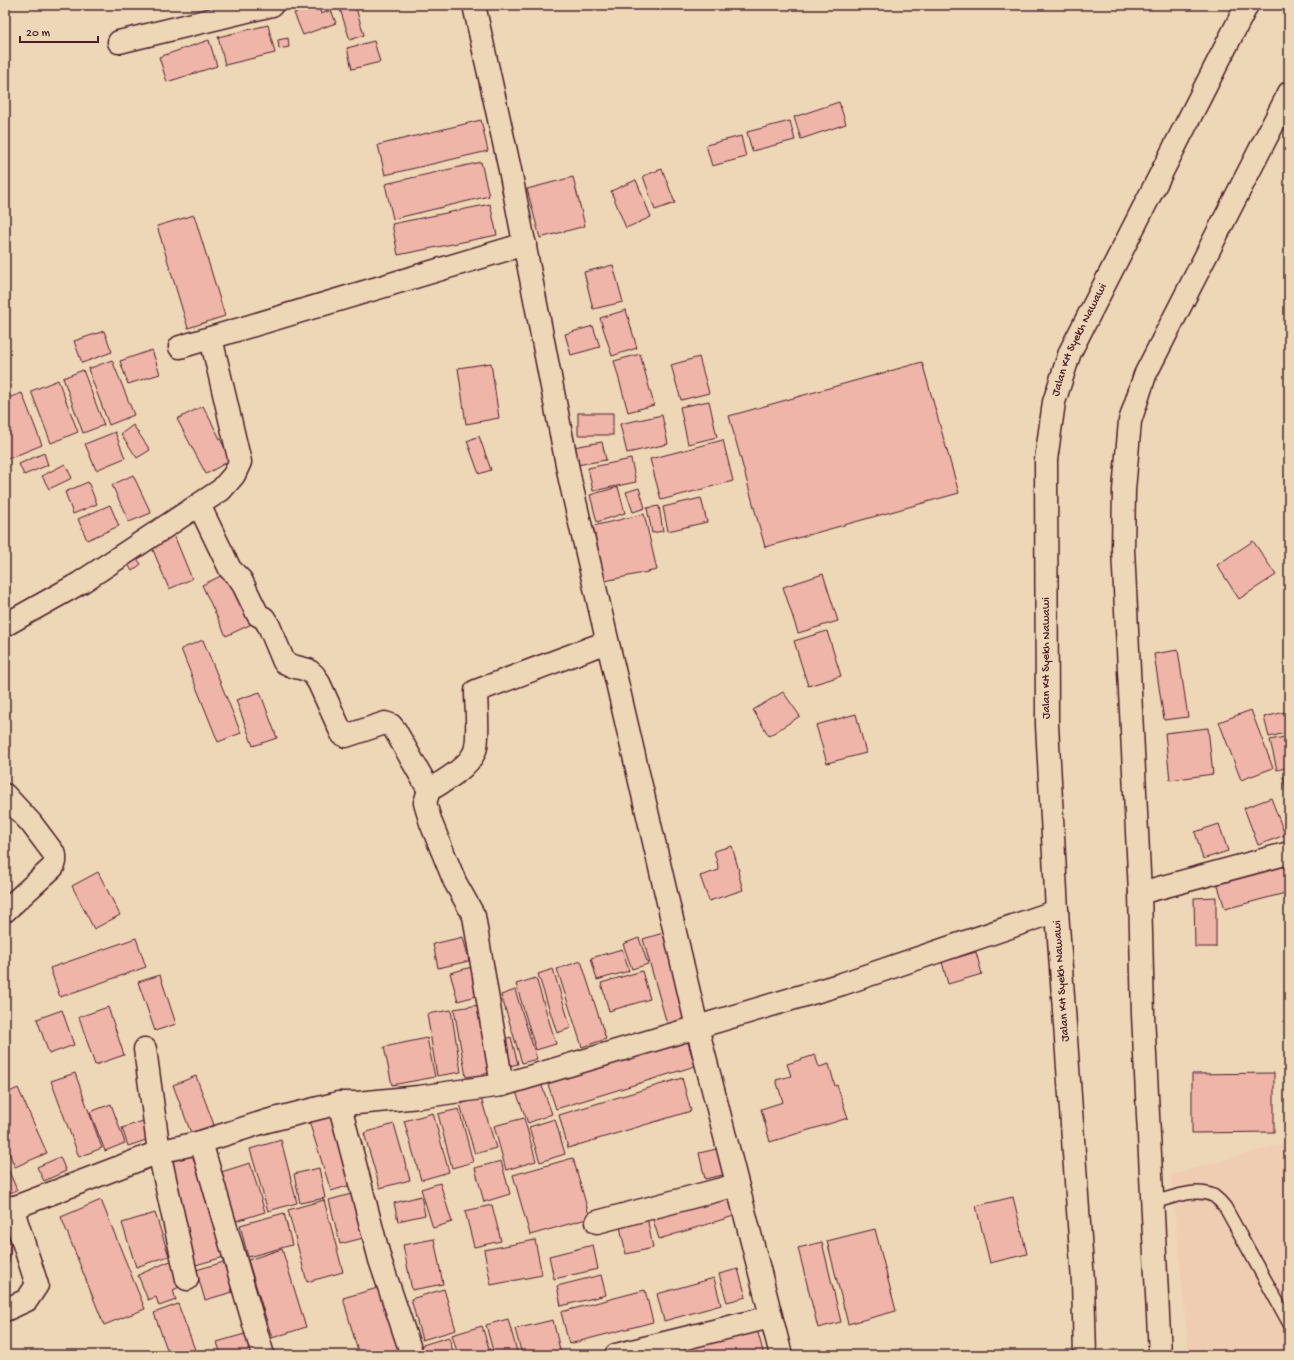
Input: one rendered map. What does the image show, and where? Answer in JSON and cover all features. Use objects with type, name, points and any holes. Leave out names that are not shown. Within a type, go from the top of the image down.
[{"type":"street","points":[[119,42],[272,5]]},
{"type":"street","points":[[474,5],[525,244],[570,480],[697,1027],[781,1355]]},
{"type":"street","name":"Jalan KH Syekh Nawawi","points":[[1085,1355],[1083,1281],[1047,725],[1046,460],[1054,402],[1070,352],[1247,5]]},
{"type":"street","points":[[1160,1355],[1143,1015],[1140,893],[1123,549],[1124,490],[1130,422],[1146,375],[1289,93]]},
{"type":"street","points":[[180,347],[525,244]]},
{"type":"street","points":[[5,625],[80,583],[221,490],[234,475],[240,462],[211,338]]},
{"type":"street","points":[[199,505],[230,569],[241,580],[258,615],[264,618],[269,626],[284,662],[292,666],[308,670],[314,675],[342,734],[346,736],[385,723],[391,724],[429,790]]},
{"type":"street","points":[[502,1085],[474,916],[455,882],[431,823],[425,803],[429,790],[450,778],[472,757],[476,748],[476,691],[607,642]]},
{"type":"street","points":[[5,795],[31,823],[55,855],[53,867],[5,910]]},
{"type":"street","points":[[1140,893],[1289,853]]},
{"type":"street","points":[[5,1310],[27,1300],[37,1285],[9,1209],[158,1152],[201,1142],[267,1121],[339,1103],[357,1103],[419,1097],[502,1085],[842,984],[1058,911]]},
{"type":"street","points":[[145,1049],[158,1152],[187,1279]]},
{"type":"street","points":[[339,1103],[380,1260],[412,1355]]},
{"type":"street","points":[[201,1142],[263,1355]]},
{"type":"street","points":[[597,1222],[738,1185]]},
{"type":"street","points":[[616,1355],[771,1317]]},
{"type":"lane","points":[[1152,1203],[1189,1193],[1203,1193],[1215,1197],[1225,1207],[1289,1323]]},
{"type":"shaded area","points":[[1289,1142],[1289,1355],[1188,1355],[1171,1175]]},
{"type":"building","points":[[318,5],[321,14],[331,10],[336,23],[303,35],[294,13]]},
{"type":"building","points":[[355,5],[364,35],[350,40],[340,9]]},
{"type":"building","points":[[268,25],[275,53],[225,65],[218,37]]},
{"type":"building","points":[[288,38],[289,47],[279,49],[278,40]]},
{"type":"building","points":[[209,40],[217,66],[167,82],[159,57]]},
{"type":"building","points":[[374,41],[380,62],[352,69],[347,48]]},
{"type":"building","points":[[839,102],[846,124],[801,139],[794,117]]},
{"type":"building","points":[[481,120],[488,151],[385,175],[378,145]]},
{"type":"building","points":[[790,121],[795,140],[752,151],[747,132]]},
{"type":"building","points":[[741,136],[746,157],[712,166],[706,145]]},
{"type":"building","points":[[481,162],[489,196],[393,219],[385,184]]},
{"type":"building","points":[[662,169],[675,203],[655,210],[643,176]]},
{"type":"building","points":[[573,177],[585,226],[540,238],[527,189]]},
{"type":"building","points":[[636,180],[651,217],[626,228],[611,191]]},
{"type":"building","points":[[490,204],[497,235],[398,255],[392,224]]},
{"type":"building","points":[[194,215],[225,316],[188,328],[157,226]]},
{"type":"building","points":[[613,265],[623,302],[593,309],[584,272]]},
{"type":"building","points":[[626,310],[637,348],[612,356],[600,318]]},
{"type":"building","points":[[593,326],[600,347],[571,355],[565,334]]},
{"type":"building","points":[[104,331],[112,352],[82,363],[74,341]]},
{"type":"building","points":[[152,350],[160,374],[128,384],[120,361]]},
{"type":"building","points":[[640,354],[654,405],[628,412],[614,361]]},
{"type":"building","points":[[699,357],[709,393],[681,400],[671,365]]},
{"type":"building","points":[[112,360],[134,415],[109,425],[88,369]]},
{"type":"building","points":[[922,362],[959,493],[765,547],[729,416]]},
{"type":"building","points":[[491,363],[499,418],[466,424],[458,368]]},
{"type":"building","points":[[83,370],[104,425],[83,433],[63,378]]},
{"type":"building","points":[[58,380],[78,432],[51,443],[31,391]]},
{"type":"building","points":[[22,393],[42,445],[5,460],[5,399]]},
{"type":"building","points":[[709,401],[717,437],[688,444],[680,407]]},
{"type":"building","points":[[203,406],[231,460],[206,474],[177,419]]},
{"type":"building","points":[[578,413],[613,413],[613,435],[578,435]]},
{"type":"building","points":[[662,415],[668,444],[627,453],[620,424]]},
{"type":"building","points":[[133,425],[150,450],[137,458],[121,434]]},
{"type":"building","points":[[115,432],[125,458],[96,470],[85,444]]},
{"type":"building","points":[[479,436],[491,470],[479,474],[467,441]]},
{"type":"building","points":[[723,440],[733,481],[661,500],[650,459]]},
{"type":"building","points":[[602,442],[606,460],[577,465],[573,447]]},
{"type":"building","points":[[44,453],[48,465],[24,475],[19,464]]},
{"type":"building","points":[[631,459],[636,482],[593,491],[588,468]]},
{"type":"building","points":[[65,464],[72,478],[49,489],[42,476]]},
{"type":"building","points":[[133,475],[151,513],[129,522],[112,485]]},
{"type":"building","points":[[88,482],[97,504],[73,514],[65,492]]},
{"type":"building","points":[[618,487],[625,513],[597,522],[590,495]]},
{"type":"building","points":[[639,488],[645,508],[633,512],[626,492]]},
{"type":"building","points":[[701,498],[707,522],[668,531],[663,507]]},
{"type":"building","points":[[110,505],[119,526],[87,540],[78,519]]},
{"type":"building","points":[[659,506],[663,531],[652,533],[647,508]]},
{"type":"building","points":[[644,514],[657,570],[605,581],[593,526]]},
{"type":"building","points":[[174,535],[192,579],[169,589],[151,545]]},
{"type":"building","points":[[1253,541],[1276,575],[1239,599],[1217,565]]},
{"type":"building","points":[[134,555],[141,564],[132,571],[126,561]]},
{"type":"building","points":[[229,572],[254,623],[226,636],[202,585]]},
{"type":"building","points":[[823,574],[838,621],[798,633],[783,587]]},
{"type":"building","points":[[827,631],[841,676],[808,686],[794,641]]},
{"type":"building","points":[[203,640],[241,733],[218,742],[181,649]]},
{"type":"building","points":[[1178,650],[1188,717],[1164,720],[1154,654]]},
{"type":"building","points":[[260,692],[277,738],[253,746],[236,700]]},
{"type":"building","points":[[783,692],[800,716],[769,736],[753,710]]},
{"type":"building","points":[[1251,710],[1273,768],[1241,780],[1219,722]]},
{"type":"building","points":[[1289,711],[1289,732],[1269,737],[1264,717]]},
{"type":"building","points":[[856,714],[866,753],[827,763],[816,725]]},
{"type":"building","points":[[1208,728],[1213,774],[1170,780],[1165,733]]},
{"type":"building","points":[[1289,736],[1289,767],[1277,770],[1270,740]]},
{"type":"building","points":[[1289,776],[1289,798],[1283,777]]},
{"type":"building","points":[[1271,798],[1285,835],[1258,845],[1244,808]]},
{"type":"building","points":[[1219,824],[1228,851],[1203,859],[1195,832]]},
{"type":"building","points":[[732,846],[743,890],[709,901],[700,876],[719,870],[714,851]]},
{"type":"building","points":[[1289,859],[1289,892],[1225,909],[1216,879]]},
{"type":"building","points":[[98,872],[120,915],[94,929],[72,886]]},
{"type":"building","points":[[1216,897],[1216,947],[1195,947],[1194,898]]},
{"type":"building","points":[[663,933],[687,1018],[667,1024],[643,939]]},
{"type":"building","points":[[463,937],[469,961],[438,968],[433,944]]},
{"type":"building","points":[[136,938],[146,967],[60,997],[50,968]]},
{"type":"building","points":[[639,938],[648,964],[632,969],[623,944]]},
{"type":"building","points":[[622,949],[629,971],[597,980],[591,958]]},
{"type":"building","points":[[976,952],[982,974],[948,984],[942,962]]},
{"type":"building","points":[[581,961],[606,1039],[582,1047],[557,969]]},
{"type":"building","points":[[479,965],[486,993],[458,1001],[450,973]]},
{"type":"building","points":[[553,969],[571,1028],[557,1033],[538,974]]},
{"type":"building","points":[[642,971],[650,999],[609,1011],[601,983]]},
{"type":"building","points":[[160,975],[176,1024],[155,1031],[138,982]]},
{"type":"building","points":[[536,978],[556,1044],[536,1050],[516,984]]},
{"type":"building","points":[[515,990],[537,1059],[522,1063],[501,995]]},
{"type":"building","points":[[485,1004],[496,1072],[466,1077],[454,1009]]},
{"type":"building","points":[[108,1007],[124,1055],[95,1065],[79,1017]]},
{"type":"building","points":[[62,1010],[74,1045],[49,1054],[37,1019]]},
{"type":"building","points":[[451,1010],[461,1072],[437,1076],[427,1014]]},
{"type":"building","points":[[686,1036],[695,1066],[556,1109],[546,1078]]},
{"type":"building","points":[[511,1037],[518,1064],[505,1067],[498,1041]]},
{"type":"building","points":[[427,1038],[435,1077],[392,1085],[384,1047]]},
{"type":"building","points":[[815,1055],[819,1067],[829,1064],[835,1086],[837,1085],[848,1118],[770,1142],[761,1109],[783,1102],[776,1080],[791,1076],[787,1064]]},
{"type":"building","points":[[75,1073],[102,1148],[79,1157],[51,1081]]},
{"type":"building","points":[[1274,1073],[1274,1132],[1192,1133],[1192,1074]]},
{"type":"building","points":[[196,1076],[214,1125],[191,1133],[173,1085]]},
{"type":"building","points":[[539,1078],[552,1114],[528,1123],[514,1087]]},
{"type":"building","points":[[682,1078],[691,1111],[568,1148],[559,1115]]},
{"type":"building","points":[[18,1088],[47,1153],[15,1167],[5,1144],[5,1094]]},
{"type":"building","points":[[481,1098],[496,1148],[475,1154],[460,1104]]},
{"type":"building","points":[[111,1104],[125,1143],[105,1151],[90,1112]]},
{"type":"building","points":[[330,1108],[354,1184],[331,1191],[307,1115]]},
{"type":"building","points":[[459,1109],[473,1162],[452,1168],[438,1114]]},
{"type":"building","points":[[433,1113],[449,1172],[421,1180],[404,1121]]},
{"type":"building","points":[[524,1118],[536,1161],[506,1170],[494,1126]]},
{"type":"building","points":[[555,1119],[565,1154],[540,1162],[529,1127]]},
{"type":"building","points":[[146,1120],[152,1138],[128,1146],[122,1128]]},
{"type":"building","points":[[394,1124],[410,1180],[380,1188],[364,1133]]},
{"type":"building","points":[[281,1140],[297,1203],[268,1211],[250,1149]]},
{"type":"building","points":[[721,1148],[727,1174],[705,1179],[699,1153]]},
{"type":"building","points":[[202,1149],[231,1255],[192,1266],[163,1160]]},
{"type":"building","points":[[60,1157],[66,1171],[44,1181],[37,1167]]},
{"type":"building","points":[[573,1158],[590,1218],[530,1235],[513,1175]]},
{"type":"building","points":[[501,1161],[510,1194],[484,1202],[475,1168]]},
{"type":"building","points":[[5,1162],[17,1190],[5,1195]]},
{"type":"building","points":[[250,1163],[265,1212],[233,1222],[218,1173]]},
{"type":"building","points":[[319,1168],[325,1198],[300,1203],[294,1174]]},
{"type":"building","points":[[440,1183],[452,1222],[433,1228],[421,1189]]},
{"type":"building","points":[[726,1190],[734,1216],[659,1239],[651,1213]]},
{"type":"building","points":[[355,1193],[367,1237],[340,1244],[329,1200]]},
{"type":"building","points":[[421,1196],[425,1215],[398,1221],[394,1203]]},
{"type":"building","points":[[1013,1197],[1027,1254],[990,1263],[976,1206]]},
{"type":"building","points":[[101,1200],[145,1309],[104,1325],[61,1217]]},
{"type":"building","points":[[324,1200],[343,1272],[307,1282],[288,1210]]},
{"type":"building","points":[[492,1205],[501,1241],[474,1247],[465,1211]]},
{"type":"building","points":[[155,1213],[169,1256],[136,1267],[122,1223]]},
{"type":"building","points":[[284,1213],[292,1245],[248,1257],[240,1225]]},
{"type":"building","points":[[647,1217],[653,1248],[626,1254],[619,1222]]},
{"type":"building","points":[[875,1229],[896,1311],[848,1324],[827,1241]]},
{"type":"building","points":[[5,1235],[11,1235],[9,1263],[5,1262]]},
{"type":"building","points":[[434,1239],[443,1284],[412,1290],[403,1245]]},
{"type":"building","points":[[535,1240],[542,1275],[491,1285],[484,1250]]},
{"type":"building","points":[[822,1242],[841,1322],[818,1328],[798,1248]]},
{"type":"building","points":[[593,1245],[598,1269],[554,1279],[549,1256]]},
{"type":"building","points":[[282,1249],[306,1327],[272,1338],[248,1260]]},
{"type":"building","points":[[175,1259],[186,1284],[173,1290],[176,1300],[159,1306],[156,1297],[148,1300],[138,1275]]},
{"type":"building","points":[[234,1259],[243,1289],[205,1300],[196,1270]]},
{"type":"building","points":[[738,1269],[746,1297],[727,1302],[719,1274]]},
{"type":"building","points":[[601,1275],[606,1295],[561,1306],[557,1286]]},
{"type":"building","points":[[714,1278],[721,1305],[664,1321],[657,1294]]},
{"type":"building","points":[[381,1287],[400,1355],[359,1355],[343,1298]]},
{"type":"building","points":[[444,1289],[456,1330],[422,1340],[411,1299]]},
{"type":"building","points":[[645,1290],[653,1322],[569,1344],[561,1312]]},
{"type":"building","points":[[178,1304],[197,1355],[169,1355],[154,1313]]},
{"type":"building","points":[[508,1319],[518,1355],[494,1355],[486,1325]]},
{"type":"building","points":[[553,1320],[561,1354],[522,1355],[515,1329]]},
{"type":"building","points":[[755,1322],[764,1355],[672,1355],[669,1346]]},
{"type":"building","points":[[482,1326],[491,1355],[458,1355],[452,1335]]},
{"type":"building","points":[[248,1333],[255,1355],[221,1355],[217,1342]]},
{"type":"building","points":[[449,1337],[454,1355],[422,1355],[419,1346]]}]
